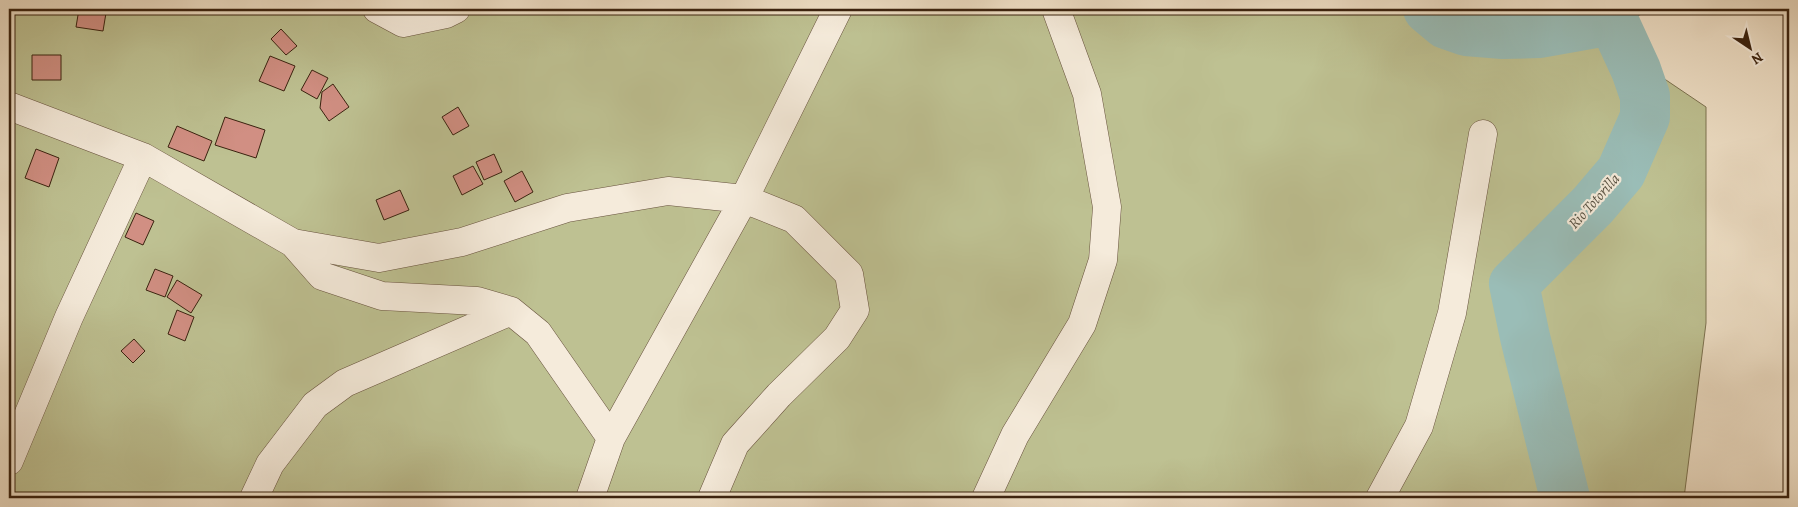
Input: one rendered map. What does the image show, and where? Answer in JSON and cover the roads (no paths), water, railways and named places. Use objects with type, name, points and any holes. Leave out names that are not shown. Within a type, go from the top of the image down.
[{"type":"street","points":[[377,9],[403,23],[446,14],[456,9]]},
{"type":"street","points":[[590,498],[611,438],[744,199],[838,9]]},
{"type":"street","points":[[986,498],[1015,434],[1082,324],[1103,260],[1107,207],[1095,134],[1087,94],[1056,9]]},
{"type":"street","points":[[9,106],[143,157],[293,243],[322,276],[382,296],[477,301],[511,311],[538,333],[611,438]]},
{"type":"street","points":[[1380,498],[1419,426],[1452,313],[1483,134]]},
{"type":"street","points":[[9,461],[69,317],[143,157]]},
{"type":"street","points":[[293,243],[380,258],[462,242],[567,208],[668,191],[744,199],[794,219],[849,274],[855,310],[836,338],[779,395],[735,444],[712,498]]},
{"type":"street","points":[[254,498],[270,464],[315,405],[346,383],[511,311]]},
{"type":"waterway","name":"Rio Totorilla","points":[[1428,9],[1446,24],[1466,31],[1503,34],[1540,33],[1613,20],[1636,70],[1645,96],[1645,117],[1621,172],[1593,205],[1514,284],[1525,337],[1565,498]]},
{"type":"waterway","points":[[1613,20],[1644,9]]}]
